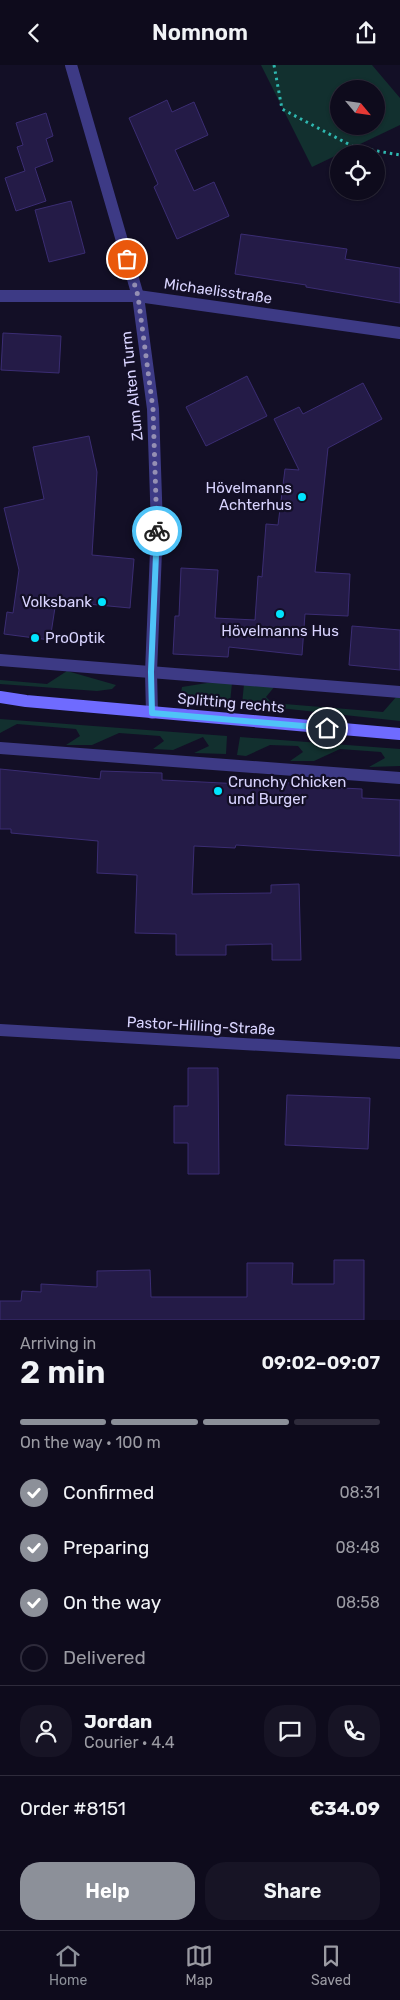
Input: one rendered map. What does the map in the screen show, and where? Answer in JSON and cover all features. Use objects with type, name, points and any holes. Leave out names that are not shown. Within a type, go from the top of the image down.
[{"type":"main road","name":"Splitting rechts","points":[[0,697],[152,713],[400,734]]},
{"type":"main road","points":[[0,704],[26,701]]},
{"type":"street","name":"Zum Alten Turm","points":[[71,65],[138,296],[154,419],[157,527],[151,672],[152,713]]},
{"type":"street","name":"Michaelisstraße","points":[[0,296],[138,296],[400,333]]},
{"type":"street","points":[[0,660],[400,692]]},
{"type":"street","points":[[0,747],[400,778]]},
{"type":"street","name":"Pastor-Hilling-Straße","points":[[0,1030],[400,1053]]},
{"type":"path","points":[[274,65],[282,109],[354,147],[400,155]]},
{"type":"green space","points":[[261,65],[372,65],[385,80],[330,80],[330,135],[379,135],[358,145],[330,145],[330,158],[312,167]]},
{"type":"green space","points":[[385,80],[400,98],[400,125],[385,132]]},
{"type":"green space","points":[[67,671],[116,685],[112,689],[97,691],[0,684],[0,680],[47,684]]},
{"type":"green space","points":[[207,683],[232,683],[230,703],[188,697],[181,693],[182,687]]},
{"type":"green space","points":[[244,684],[275,686],[266,697],[272,703],[383,712],[397,696],[400,696],[400,721],[242,704]]},
{"type":"green space","points":[[0,719],[227,736],[226,754],[194,753],[209,746],[203,737],[173,750],[153,749],[164,741],[160,736],[119,733],[92,745],[66,745],[80,736],[76,729],[17,724],[0,733]]},
{"type":"green space","points":[[240,737],[400,749],[400,766],[369,767],[385,758],[381,752],[340,749],[314,761],[290,761],[303,752],[298,746],[270,745],[246,756],[237,755]]},
{"type":"building","points":[[167,100],[172,112],[194,102],[208,135],[175,150],[194,191],[214,182],[229,216],[177,239],[154,187],[158,184],[129,118]]},
{"type":"building","points":[[46,113],[53,136],[46,139],[53,161],[35,168],[46,201],[16,211],[5,178],[25,171],[17,147],[23,145],[16,123]]},
{"type":"building","points":[[71,201],[85,253],[49,262],[35,210]]},
{"type":"building","points":[[241,234],[347,249],[345,259],[400,268],[400,303],[235,274]]},
{"type":"building","points":[[3,333],[61,336],[59,373],[1,370]]},
{"type":"building","points":[[247,376],[267,416],[206,446],[186,407]]},
{"type":"building","points":[[363,383],[382,419],[328,448],[315,572],[350,574],[348,616],[305,614],[302,655],[229,647],[228,657],[173,654],[175,616],[179,616],[181,568],[218,570],[215,618],[255,620],[258,576],[262,577],[266,524],[278,525],[285,469],[299,470],[274,419],[299,407],[303,414]]},
{"type":"building","points":[[89,436],[97,472],[92,555],[134,559],[130,608],[56,601],[50,640],[4,634],[7,612],[13,613],[19,570],[4,508],[44,499],[33,447]]},
{"type":"building","points":[[352,626],[400,630],[400,670],[349,665]]},
{"type":"building","points":[[0,769],[100,779],[101,771],[162,773],[162,780],[262,785],[262,781],[304,784],[304,786],[362,789],[362,798],[400,800],[400,856],[236,845],[235,848],[194,846],[192,894],[271,893],[271,885],[299,884],[301,960],[272,960],[272,944],[226,945],[226,955],[176,955],[176,934],[135,933],[137,875],[97,873],[98,841],[11,833],[11,829],[0,829]]},
{"type":"building","points":[[188,1068],[218,1068],[219,1174],[188,1174],[188,1143],[174,1143],[174,1106],[188,1106]]},
{"type":"building","points":[[287,1095],[370,1098],[368,1149],[285,1145]]},
{"type":"building","points":[[334,1260],[364,1260],[364,1320],[0,1320],[0,1301],[21,1301],[22,1291],[41,1292],[41,1284],[97,1287],[97,1271],[150,1270],[151,1297],[247,1297],[247,1263],[293,1263],[292,1284],[334,1284]]},
{"type":"way so far","points":[[127,259],[138,296],[153,409],[157,531]]},
{"type":"place","name":"Hövelmanns Achterhus","points":[[302,497]]},
{"type":"place","name":"Volksbank","points":[[102,602]]},
{"type":"place","name":"Hövelmanns Hus","points":[[280,614]]},
{"type":"place","name":"ProOptik","points":[[35,638]]},
{"type":"place","name":"Crunchy Chicken und Burger","points":[[218,791]]},
{"type":"route","points":[[157,531],[151,672],[152,713],[327,728]]}]
